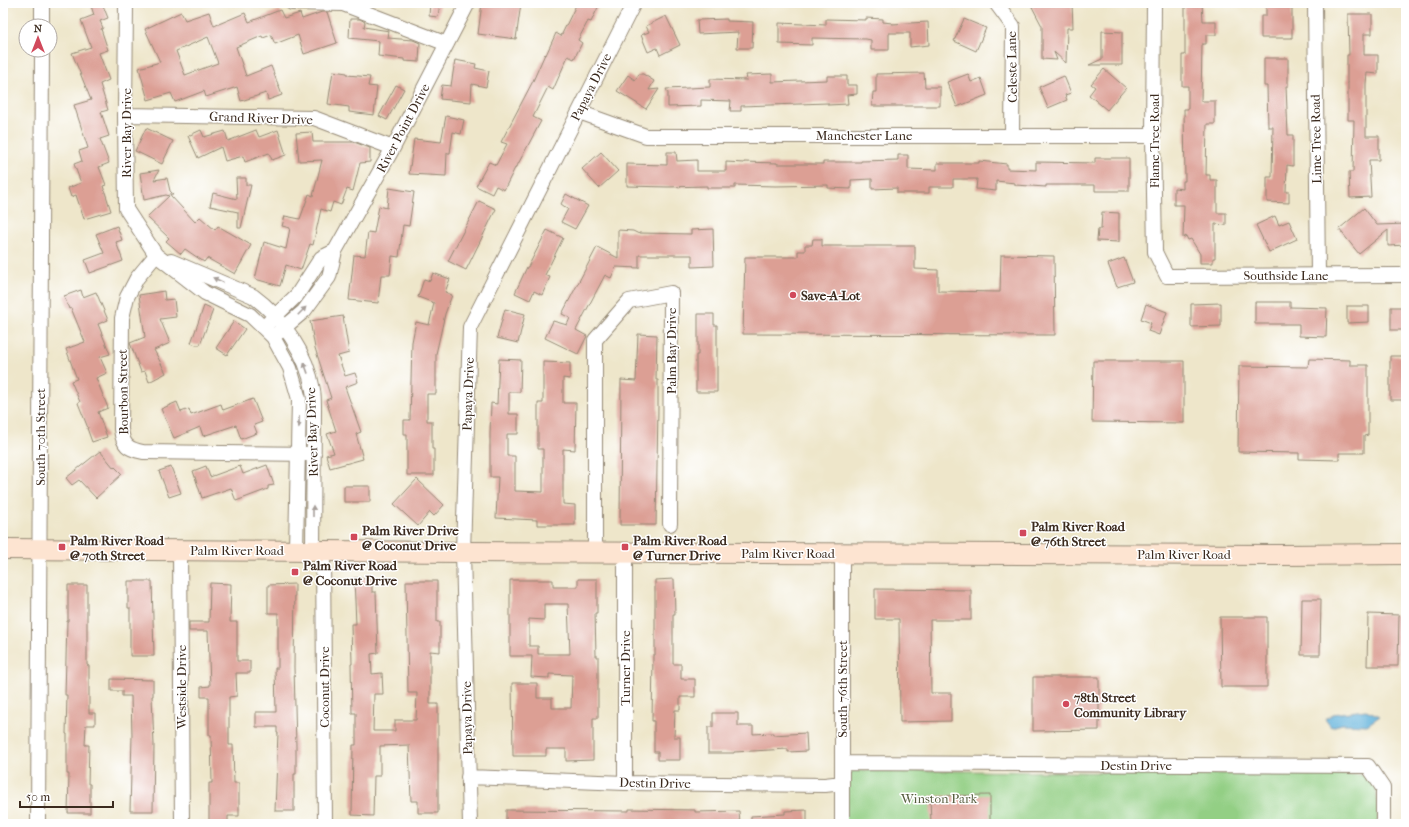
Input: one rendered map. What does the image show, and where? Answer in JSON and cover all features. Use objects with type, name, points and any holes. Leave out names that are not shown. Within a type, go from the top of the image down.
[{"type":"street","points":[[42,3],[42,18]]},
{"type":"street","name":"River Bay Drive","points":[[126,3],[126,209],[156,255],[205,293],[250,315],[268,332],[290,368],[299,399],[298,454],[311,550]]},
{"type":"street","points":[[292,3],[343,4],[447,44]]},
{"type":"street","name":"River Point Drive","points":[[268,332],[284,327],[304,311],[329,277],[335,251],[393,148],[468,3]]},
{"type":"street","name":"Papaya Drive","points":[[470,824],[463,552],[470,327],[634,3]]},
{"type":"street","name":"Celeste Lane","points":[[996,3],[1013,26],[1012,135]]},
{"type":"street","name":"Flame Tree Road","points":[[1154,3],[1153,136],[1155,252],[1167,276]]},
{"type":"street","name":"Lime Tree Road","points":[[1315,3],[1318,275]]},
{"type":"street","name":"South 70th Street","points":[[38,824],[42,58]]},
{"type":"street","name":"Manchester Lane","points":[[579,112],[646,136],[1153,136]]},
{"type":"street","name":"Grand River Drive","points":[[125,115],[314,118],[393,148]]},
{"type":"street","name":"River Point Drive","points":[[268,332],[275,316],[297,295],[321,258],[335,251]]},
{"type":"street","name":"River Bay Drive","points":[[156,255],[210,276],[253,296],[264,303],[284,327],[300,352],[308,370],[313,390],[314,454],[311,550]]},
{"type":"street","name":"Bourbon Street","points":[[156,255],[137,278],[127,297],[122,318],[121,429],[122,438],[126,446],[143,452],[314,454]]},
{"type":"street","name":"Southside Lane","points":[[1167,276],[1406,275]]},
{"type":"street","name":"Palm Bay Drive","points":[[595,552],[595,340],[629,301],[671,293],[670,524]]},
{"type":"street","name":"Palm River Road","points":[[3,549],[625,553],[1406,554]]},
{"type":"street","name":"Westside Drive","points":[[180,550],[182,824]]},
{"type":"street","name":"Coconut Drive","points":[[311,550],[325,824]]},
{"type":"street","name":"Turner Drive","points":[[625,553],[625,783]]},
{"type":"street","name":"South 76th Street","points":[[842,553],[842,824]]},
{"type":"street","name":"Destin Drive","points":[[842,763],[1368,766],[1383,788],[1383,824]]},
{"type":"street","name":"Destin Drive","points":[[468,777],[625,783],[825,785],[842,783]]},
{"type":"green space","name":"Winston Park","points":[[844,770],[1376,775],[1378,824],[843,824]]},
{"type":"water","points":[[1366,710],[1380,716],[1367,725],[1342,724],[1331,727],[1325,719],[1333,714]]},
{"type":"building","points":[[90,3],[102,3],[108,18],[100,21],[108,50],[99,53],[109,80],[100,84],[108,110],[101,112],[109,136],[100,139],[109,163],[99,167],[106,185],[103,186],[111,211],[84,219],[76,195],[71,197],[68,188],[81,183],[74,164],[82,161],[79,151],[88,148],[74,105],[91,100],[72,53],[91,47],[81,20],[94,15]]},
{"type":"building","points":[[430,3],[440,3],[438,17],[429,16]]},
{"type":"building","points":[[482,3],[521,3],[516,39],[478,34]]},
{"type":"building","points":[[577,3],[600,3],[591,22],[588,21],[578,40],[582,43],[574,59],[568,56],[553,90],[548,87],[533,117],[541,121],[504,190],[496,186],[492,194],[476,186],[489,162],[496,165],[507,144],[501,142],[533,81],[545,54],[546,55],[556,33],[561,36]]},
{"type":"building","points":[[1030,3],[1072,3],[1073,28],[1067,28],[1066,63],[1054,52],[1057,60],[1042,59],[1042,26]]},
{"type":"building","points":[[1185,3],[1202,3],[1203,21],[1216,21],[1216,35],[1206,35],[1206,44],[1202,44],[1201,101],[1215,101],[1215,124],[1207,124],[1206,175],[1210,175],[1210,180],[1217,180],[1217,213],[1226,213],[1226,225],[1215,224],[1215,258],[1213,258],[1213,263],[1200,263],[1200,254],[1191,239],[1188,240],[1186,236],[1183,238],[1184,205],[1174,205],[1174,188],[1183,189],[1183,181],[1185,181],[1184,109],[1188,109],[1188,86],[1182,86],[1182,55],[1185,55]]},
{"type":"building","points":[[1266,3],[1292,3],[1292,38],[1261,38],[1261,16],[1266,16]]},
{"type":"building","points":[[280,10],[284,18],[300,13],[302,19],[322,12],[327,12],[337,43],[304,54],[298,35],[275,44],[271,35],[263,38],[262,36],[236,47],[246,76],[271,66],[282,95],[268,100],[266,93],[241,101],[237,87],[206,97],[204,91],[175,102],[171,93],[148,100],[139,68],[160,62],[145,29],[181,12],[185,20],[209,12],[214,26],[245,13],[249,22]],"holes":[[[208,37],[218,63],[185,75],[176,51]]]},
{"type":"building","points":[[1348,14],[1372,14],[1372,34],[1364,34],[1364,55],[1378,55],[1378,74],[1367,73],[1366,83],[1366,136],[1379,136],[1379,160],[1369,160],[1371,197],[1350,198],[1349,172],[1353,172],[1354,120],[1348,120]]},
{"type":"building","points":[[666,16],[680,45],[660,55],[657,48],[648,52],[641,35],[649,32],[646,26]]},
{"type":"building","points":[[866,18],[883,19],[883,22],[892,24],[928,22],[929,45],[910,47],[910,33],[889,33],[889,50],[871,50],[871,40],[866,39],[812,38],[812,45],[779,44],[779,23],[826,25],[826,19],[866,20]]},
{"type":"building","points":[[350,19],[360,19],[365,22],[364,27],[389,31],[388,38],[413,40],[420,43],[419,62],[378,56],[379,41],[349,38]]},
{"type":"building","points":[[727,19],[727,21],[753,22],[752,48],[737,48],[738,32],[698,34],[697,20]]},
{"type":"building","points":[[964,19],[986,28],[976,51],[954,41]]},
{"type":"building","points":[[1102,31],[1122,32],[1122,65],[1089,65],[1102,59]]},
{"type":"building","points":[[1264,58],[1288,58],[1288,86],[1286,86],[1288,135],[1293,135],[1293,166],[1287,165],[1286,192],[1289,192],[1289,203],[1267,202],[1267,177],[1272,177],[1273,127],[1268,127],[1267,86],[1264,86]]},
{"type":"building","points":[[455,60],[476,64],[475,68],[489,71],[486,87],[472,84],[471,102],[440,99],[442,85],[451,86]]},
{"type":"building","points":[[1104,69],[1126,88],[1107,110],[1089,95],[1095,87],[1091,84]]},
{"type":"building","points":[[333,71],[347,73],[347,75],[370,77],[368,86],[377,87],[374,115],[349,112],[349,107],[328,104]]},
{"type":"building","points":[[924,73],[925,87],[940,87],[940,106],[872,106],[873,92],[876,92],[876,74]]},
{"type":"building","points":[[639,74],[643,74],[654,81],[649,90],[659,89],[646,109],[617,91],[628,75],[635,80]]},
{"type":"building","points":[[772,74],[772,82],[827,80],[827,76],[847,76],[847,85],[857,85],[857,94],[847,95],[848,104],[828,105],[828,103],[741,106],[741,111],[730,111],[731,101],[701,100],[701,106],[668,107],[668,93],[666,89],[710,87],[710,79],[747,80],[746,75]]},
{"type":"building","points":[[968,74],[971,82],[981,78],[987,95],[957,107],[947,82]]},
{"type":"building","points":[[1064,76],[1071,93],[1065,95],[1067,100],[1048,108],[1039,87]]},
{"type":"building","points":[[396,85],[404,89],[387,120],[379,116]]},
{"type":"building","points":[[446,116],[464,120],[461,134],[453,132],[450,153],[447,153],[446,176],[409,174],[414,139],[441,142]]},
{"type":"building","points":[[146,128],[173,141],[162,164],[135,151]]},
{"type":"building","points":[[201,130],[204,137],[225,131],[228,141],[256,130],[259,137],[278,130],[286,155],[272,160],[269,153],[245,162],[243,156],[225,161],[221,147],[198,158],[188,136]]},
{"type":"building","points":[[312,132],[313,142],[354,142],[370,148],[370,162],[360,163],[353,191],[347,189],[341,205],[333,202],[330,212],[321,209],[313,245],[310,244],[301,270],[286,265],[280,286],[255,279],[264,242],[286,249],[290,228],[282,226],[285,216],[300,219],[309,194],[313,196],[322,160],[299,161],[296,133]]},
{"type":"building","points":[[601,152],[618,171],[599,188],[582,169]]},
{"type":"building","points":[[667,152],[676,152],[677,161],[697,160],[697,171],[726,171],[726,162],[823,164],[823,162],[898,160],[898,155],[908,155],[908,169],[937,170],[937,163],[979,163],[979,161],[1007,164],[1007,169],[1036,170],[1036,162],[1095,163],[1095,158],[1129,158],[1129,191],[1095,191],[1095,185],[1046,185],[1046,187],[1015,185],[1015,183],[996,181],[996,191],[976,189],[977,179],[953,179],[953,187],[929,187],[929,193],[897,193],[897,188],[872,189],[872,179],[851,180],[851,189],[828,188],[828,185],[735,185],[735,188],[707,188],[707,186],[627,186],[627,164],[667,165]]},
{"type":"building","points":[[159,170],[154,180],[167,178],[170,191],[173,194],[170,194],[171,196],[195,222],[200,217],[215,230],[218,226],[251,245],[235,274],[207,258],[204,262],[185,249],[181,254],[166,241],[169,238],[147,217],[169,196],[166,195],[144,200],[140,173]]},
{"type":"building","points":[[236,178],[246,178],[246,185],[251,185],[241,228],[238,228],[238,212],[210,206],[213,193],[237,199]]},
{"type":"building","points":[[389,188],[414,192],[409,226],[403,225],[399,257],[392,256],[390,275],[381,275],[378,303],[349,300],[354,255],[365,256],[368,232],[374,233],[379,206],[387,208]]},
{"type":"building","points":[[566,194],[588,206],[575,229],[561,222],[568,209],[561,204]]},
{"type":"building","points":[[479,201],[496,209],[466,270],[448,261]]},
{"type":"building","points":[[1364,208],[1377,225],[1406,224],[1406,245],[1388,246],[1388,230],[1359,254],[1339,229]]},
{"type":"building","points":[[1102,212],[1119,213],[1119,242],[1097,241],[1098,229],[1101,229]]},
{"type":"building","points":[[1275,216],[1279,225],[1289,221],[1297,239],[1269,252],[1256,225]]},
{"type":"building","points":[[117,226],[122,240],[116,242],[123,261],[90,273],[85,260],[104,253],[96,234]]},
{"type":"building","points":[[713,229],[714,266],[692,267],[692,255],[639,255],[639,268],[616,267],[611,278],[605,275],[576,330],[587,336],[578,354],[545,338],[553,321],[567,325],[570,318],[562,314],[597,247],[618,258],[618,230],[633,231],[639,234],[691,234],[691,230]]},
{"type":"building","points":[[547,230],[563,238],[545,275],[550,277],[542,295],[534,291],[530,300],[515,293]]},
{"type":"building","points":[[813,239],[822,239],[822,246],[915,246],[915,269],[938,270],[938,291],[1000,292],[1001,255],[1054,256],[1055,335],[743,334],[745,257],[798,257],[798,251],[805,251],[805,245],[812,245]]},
{"type":"building","points":[[1124,258],[1133,282],[1117,287],[1108,264]]},
{"type":"building","points":[[433,273],[450,279],[445,292],[452,295],[445,314],[436,354],[436,394],[427,394],[427,421],[432,421],[434,475],[407,475],[407,434],[404,434],[404,420],[410,420],[412,342],[416,322],[429,325],[434,303],[418,297],[424,279],[430,281]]},
{"type":"building","points":[[81,290],[83,297],[96,292],[108,320],[98,324],[110,354],[100,357],[107,373],[96,378],[108,408],[98,412],[107,437],[92,442],[78,403],[80,402],[71,381],[77,379],[66,349],[85,342],[71,308],[69,309],[64,296]]},
{"type":"building","points":[[164,291],[165,300],[174,299],[176,317],[160,319],[170,343],[154,350],[166,373],[149,382],[145,371],[141,372],[130,343],[145,337],[139,295]]},
{"type":"building","points":[[1255,302],[1290,302],[1290,307],[1327,308],[1326,337],[1299,336],[1299,324],[1255,324]]},
{"type":"building","points":[[1221,303],[1221,326],[1191,327],[1191,304]]},
{"type":"building","points":[[1146,304],[1167,312],[1159,335],[1148,331],[1151,323],[1141,319]]},
{"type":"building","points":[[204,306],[213,310],[200,345],[196,345],[191,343]]},
{"type":"building","points":[[1347,306],[1369,306],[1369,322],[1347,323]]},
{"type":"building","points":[[1391,307],[1406,307],[1406,330],[1391,330]]},
{"type":"building","points":[[505,309],[525,314],[518,343],[497,338]]},
{"type":"building","points":[[698,314],[714,314],[714,325],[717,325],[717,392],[696,392]]},
{"type":"building","points":[[343,316],[349,353],[338,356],[345,376],[355,373],[358,382],[345,387],[361,432],[356,434],[363,459],[330,468],[326,455],[334,453],[327,434],[336,431],[326,400],[331,398],[315,348],[310,321]]},
{"type":"building","points":[[234,321],[245,329],[227,355],[216,348]]},
{"type":"building","points":[[638,334],[657,335],[656,380],[658,380],[658,407],[656,525],[620,525],[621,380],[636,381]]},
{"type":"building","points":[[1390,356],[1406,356],[1406,400],[1390,400]]},
{"type":"building","points":[[499,359],[521,360],[520,392],[509,392],[509,414],[518,414],[518,434],[507,434],[507,456],[515,456],[515,491],[543,492],[543,449],[538,449],[538,403],[543,403],[543,362],[570,363],[570,379],[563,378],[563,403],[576,403],[575,450],[563,449],[563,504],[575,505],[575,525],[537,525],[537,520],[496,518],[498,477],[490,477],[490,434],[491,403],[497,404]]},
{"type":"building","points":[[1309,359],[1350,360],[1350,365],[1368,365],[1368,435],[1364,436],[1364,453],[1339,453],[1339,460],[1299,459],[1299,453],[1238,452],[1239,366],[1308,367]]},
{"type":"building","points":[[1093,361],[1184,361],[1184,423],[1092,422]]},
{"type":"building","points":[[253,399],[262,422],[254,425],[257,433],[241,439],[236,425],[203,436],[200,427],[174,438],[161,409],[177,402],[181,412],[189,409],[191,415],[221,404],[223,410]]},
{"type":"building","points":[[100,451],[114,468],[115,467],[122,474],[96,498],[79,480],[72,485],[66,478]]},
{"type":"building","points":[[267,465],[274,485],[268,486],[268,489],[236,501],[231,488],[202,498],[193,471],[206,466],[210,477],[240,466],[243,474]]},
{"type":"building","points":[[171,467],[181,493],[169,497],[159,471]]},
{"type":"building","points":[[417,479],[444,505],[434,516],[430,512],[418,526],[394,504]]},
{"type":"building","points":[[344,486],[370,486],[370,502],[344,502]]},
{"type":"building","points":[[354,578],[372,578],[372,592],[376,592],[378,653],[371,654],[372,674],[382,673],[383,694],[374,694],[373,731],[395,731],[395,720],[416,720],[417,693],[408,693],[406,581],[437,581],[437,622],[440,622],[440,652],[430,651],[430,704],[438,704],[438,813],[418,813],[418,801],[411,801],[409,745],[380,746],[380,776],[374,776],[373,816],[352,815],[353,745],[356,745],[356,713],[352,713],[351,664],[351,624],[356,624]]},
{"type":"building","points":[[578,579],[597,579],[597,613],[595,613],[596,656],[598,656],[598,718],[593,718],[593,760],[566,761],[566,749],[546,749],[546,756],[513,756],[512,683],[537,683],[537,698],[552,698],[552,708],[571,708],[572,675],[549,674],[549,678],[531,677],[532,656],[510,656],[510,580],[553,580],[553,587],[578,587]],"holes":[[[544,604],[568,604],[570,654],[538,654],[538,646],[529,646],[529,619],[544,620]]]},
{"type":"building","points":[[674,579],[675,614],[673,614],[673,664],[681,664],[681,679],[695,679],[695,697],[680,697],[680,710],[675,710],[674,737],[680,737],[680,760],[658,760],[658,752],[654,752],[654,721],[652,721],[653,655],[655,655],[655,580]]},
{"type":"building","points":[[128,581],[152,581],[154,656],[130,656],[130,608],[128,608]]},
{"type":"building","points":[[210,583],[231,584],[230,622],[237,622],[237,661],[250,661],[250,673],[236,673],[237,696],[229,697],[229,745],[233,745],[234,783],[239,783],[239,816],[228,816],[228,824],[209,824],[209,783],[212,783],[211,735],[209,735],[209,697],[201,697],[201,687],[210,686],[208,631],[189,631],[189,622],[209,622]]},
{"type":"building","points":[[295,584],[294,667],[296,774],[294,774],[294,811],[275,811],[277,727],[256,727],[256,712],[276,712],[275,668],[278,668],[278,613],[268,613],[268,585]]},
{"type":"building","points":[[68,585],[87,585],[87,665],[89,666],[89,713],[95,713],[95,725],[86,725],[85,745],[89,745],[88,784],[90,784],[90,813],[68,813],[69,774],[67,774],[66,734],[67,695],[65,695]]},
{"type":"building","points":[[875,589],[971,590],[971,620],[930,620],[931,693],[951,693],[951,721],[900,722],[899,619],[875,619]]},
{"type":"building","points":[[1302,599],[1321,599],[1320,655],[1301,655]]},
{"type":"building","points":[[1368,614],[1399,615],[1398,666],[1367,666]]},
{"type":"building","points":[[1220,617],[1267,617],[1267,687],[1221,687]]},
{"type":"building","name":"78th Street Community Library","points":[[1033,677],[1099,677],[1099,730],[1033,731]]},
{"type":"building","points":[[111,679],[153,680],[153,811],[130,811],[132,736],[131,696],[122,696],[122,691],[111,691]]},
{"type":"building","points":[[713,713],[738,713],[738,726],[753,726],[753,734],[773,733],[773,735],[806,733],[807,751],[788,752],[788,749],[734,753],[708,753],[708,727],[713,727]]},
{"type":"building","points":[[990,795],[990,824],[931,824],[930,796]]},
{"type":"building","points":[[629,809],[695,810],[695,812],[739,811],[740,824],[506,824],[506,810],[629,811]]},
{"type":"building","points":[[807,810],[807,824],[751,824],[751,816],[785,814],[785,811]]},
{"type":"place","name":"Save-A-Lot","points":[[793,295]]},
{"type":"place","name":"Palm River Road @ 76th Street","points":[[1023,533]]},
{"type":"place","name":"Palm River Drive @ Coconut Drive","points":[[354,537]]},
{"type":"place","name":"Palm River Road @ 70th Street","points":[[62,547]]},
{"type":"place","name":"Palm River Road @ Turner Drive","points":[[625,547]]},
{"type":"place","name":"Palm River Road @ Coconut Drive","points":[[295,572]]},
{"type":"place","name":"78th Street Community Library","points":[[1066,704]]}]
